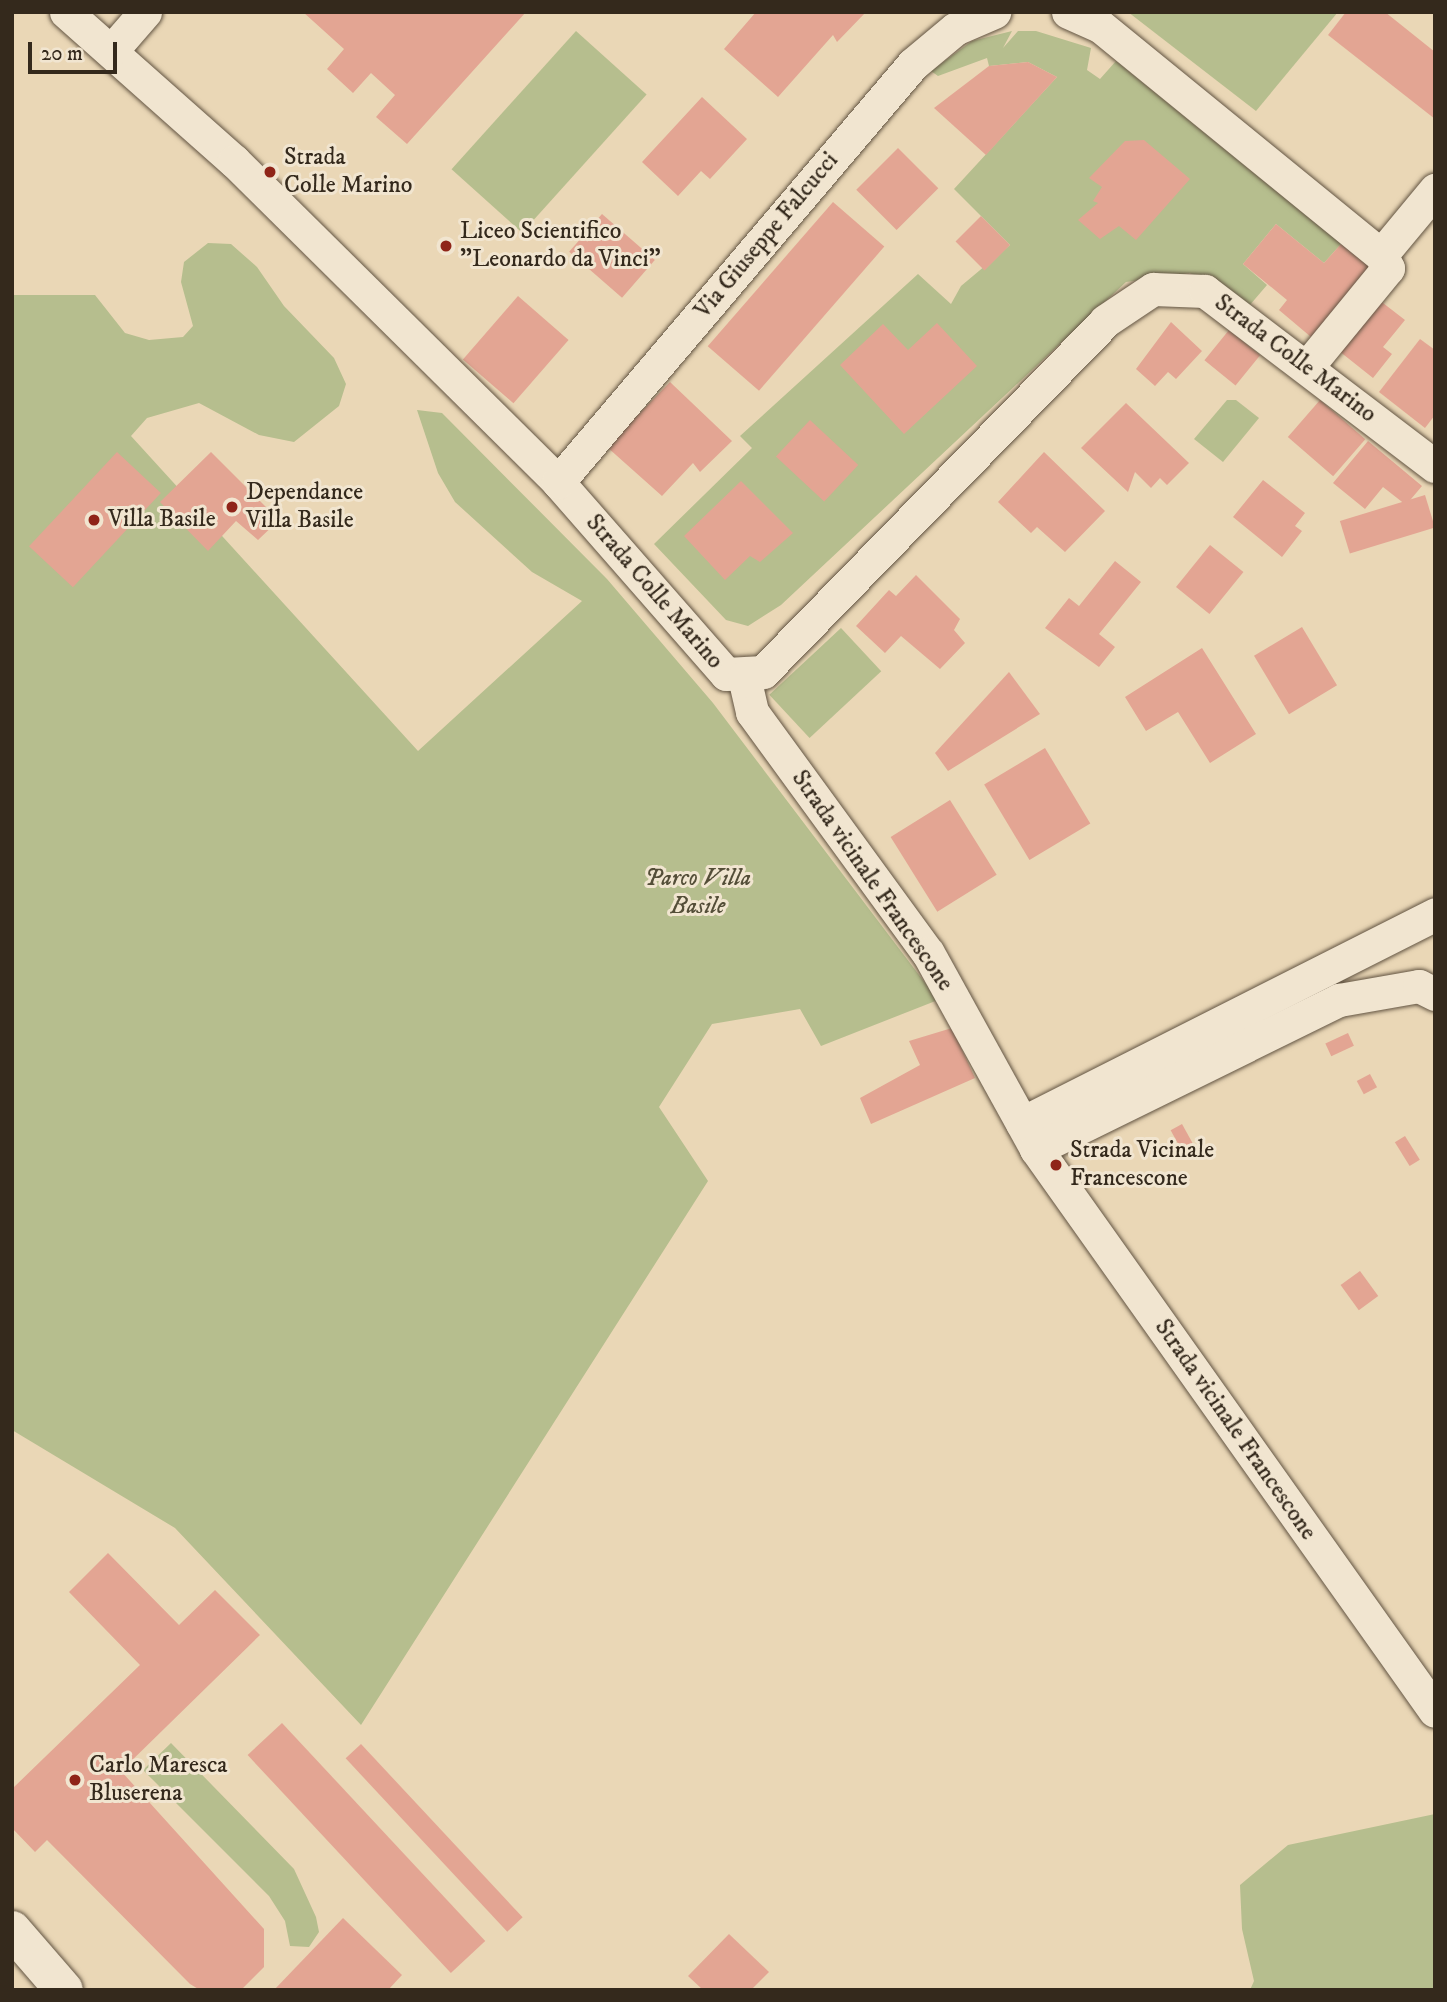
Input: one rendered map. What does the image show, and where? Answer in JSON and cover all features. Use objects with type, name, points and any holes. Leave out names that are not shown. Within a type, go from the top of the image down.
[{"type":"street","name":"Strada Colle Marino","points":[[66,12],[113,49],[558,482],[720,671],[744,677],[763,672],[1105,321],[1139,296],[1178,286],[1206,291],[1435,466]]},
{"type":"street","points":[[113,49],[145,12]]},
{"type":"street","name":"Via Giuseppe Falcucci","points":[[558,482],[912,64],[955,29],[994,12]]},
{"type":"street","points":[[1068,12],[1100,26],[1381,255],[1388,268],[1307,367]]},
{"type":"street","points":[[1381,255],[1435,190]]},
{"type":"street","name":"Strada vicinale Francescone","points":[[744,677],[751,712],[928,953],[1029,1136],[1435,1711]]},
{"type":"street","points":[[1029,1136],[1435,914]]},
{"type":"street","points":[[1029,1136],[1339,1000],[1419,986],[1435,994]]},
{"type":"street","points":[[12,1930],[56,1979],[79,1990]]},
{"type":"green space","points":[[1128,12],[1338,12],[1256,111]]},
{"type":"green space","points":[[576,31],[647,95],[522,233],[452,169]]},
{"type":"green space","points":[[1012,31],[1003,48],[1018,31],[1036,31],[1091,48],[1087,70],[1100,79],[1116,61],[1341,244],[1324,263],[1276,224],[1243,264],[1267,285],[1249,306],[1190,273],[1126,282],[781,605],[748,626],[726,620],[654,544],[752,448],[740,436],[918,274],[951,304],[961,286],[1010,245],[954,189],[1057,77],[1028,62],[989,66],[987,58],[938,76],[931,71],[972,41]]},
{"type":"green space","name":"Parco Villa Basile","points":[[208,243],[231,244],[257,267],[284,306],[334,358],[346,384],[339,406],[294,442],[259,435],[199,403],[147,418],[131,436],[418,751],[582,601],[532,572],[455,502],[438,473],[417,410],[442,413],[607,579],[713,703],[938,1000],[821,1046],[800,1009],[712,1024],[659,1107],[708,1181],[361,1725],[175,1528],[12,1430],[12,295],[95,295],[125,333],[149,340],[183,337],[193,326],[181,282],[184,262]]},
{"type":"green space","points":[[1227,400],[1236,400],[1259,418],[1223,462],[1194,439]]},
{"type":"green space","points":[[841,628],[881,671],[810,738],[769,695]]},
{"type":"green space","points":[[171,1743],[294,1869],[316,1917],[319,1932],[309,1947],[290,1946],[285,1921],[269,1896],[143,1770]]},
{"type":"green space","points":[[1435,1814],[1435,1990],[1250,1990],[1254,1981],[1242,1929],[1240,1885],[1288,1845]]},
{"type":"building","points":[[303,12],[526,12],[407,144],[376,117],[395,95],[371,73],[353,93],[327,69],[344,49]]},
{"type":"building","points":[[756,12],[866,12],[837,42],[833,35],[778,97],[724,49]]},
{"type":"building","points":[[1346,12],[1385,12],[1435,52],[1435,119],[1328,35]]},
{"type":"building","points":[[1028,62],[1057,77],[986,155],[934,108],[989,66]]},
{"type":"building","points":[[702,97],[747,139],[710,179],[701,171],[678,196],[642,162]]},
{"type":"building","points":[[1144,140],[1190,179],[1136,240],[1119,226],[1100,239],[1078,220],[1098,203],[1093,201],[1102,187],[1089,178],[1125,141]]},
{"type":"building","points":[[898,148],[938,188],[897,230],[856,190]]},
{"type":"building","points":[[833,202],[884,247],[759,391],[708,346]]},
{"type":"building","points":[[602,214],[655,260],[622,298],[569,252]]},
{"type":"building","points":[[981,216],[1010,245],[985,270],[956,241]]},
{"type":"building","points":[[1276,224],[1324,263],[1341,244],[1378,274],[1311,337],[1279,310],[1287,300],[1243,264]]},
{"type":"building","points":[[1370,293],[1405,320],[1383,347],[1392,354],[1373,378],[1329,343]]},
{"type":"building","points":[[518,296],[569,340],[513,403],[463,359]]},
{"type":"building","points":[[1171,322],[1202,351],[1176,379],[1168,372],[1155,386],[1136,369]]},
{"type":"building","points":[[937,323],[977,366],[904,434],[840,365],[883,324],[908,350]]},
{"type":"building","points":[[1229,330],[1260,355],[1236,385],[1204,360]]},
{"type":"building","points":[[1420,339],[1435,350],[1435,415],[1425,428],[1379,392]]},
{"type":"building","points":[[670,382],[732,441],[700,472],[693,463],[662,496],[607,447]]},
{"type":"building","points":[[1320,400],[1365,439],[1333,476],[1288,437]]},
{"type":"building","points":[[1126,403],[1189,463],[1167,485],[1160,478],[1151,488],[1135,472],[1128,492],[1081,448]]},
{"type":"building","points":[[810,420],[858,465],[824,502],[776,457]]},
{"type":"building","points":[[1368,441],[1422,486],[1406,505],[1383,487],[1365,509],[1333,483]]},
{"type":"building","name":"Villa Basile","points":[[117,452],[161,493],[73,587],[29,546]]},
{"type":"building","name":"Dependance Villa Basile","points":[[211,452],[279,520],[258,540],[236,521],[208,551],[160,502]]},
{"type":"building","points":[[1044,452],[1105,511],[1065,552],[1037,527],[1031,533],[998,502]]},
{"type":"building","points":[[1263,480],[1305,513],[1295,526],[1302,531],[1282,557],[1233,517]]},
{"type":"building","points":[[741,481],[793,533],[760,562],[750,556],[725,580],[684,536]]},
{"type":"building","points":[[1425,495],[1435,528],[1350,554],[1340,521]]},
{"type":"building","points":[[1210,545],[1243,572],[1209,614],[1176,587]]},
{"type":"building","points":[[1115,561],[1141,582],[1099,634],[1115,647],[1099,667],[1045,628],[1069,598],[1079,606]]},
{"type":"building","points":[[916,575],[960,619],[954,630],[965,643],[940,669],[901,636],[885,653],[856,626],[889,590],[896,596]]},
{"type":"building","points":[[1302,627],[1337,685],[1289,714],[1254,656]]},
{"type":"building","points":[[1202,648],[1256,734],[1210,763],[1178,712],[1146,731],[1125,697]]},
{"type":"building","points":[[1009,672],[1040,714],[948,771],[935,753]]},
{"type":"building","points":[[1045,748],[1090,823],[1029,860],[984,785]]},
{"type":"building","points":[[950,800],[997,875],[937,912],[891,837]]},
{"type":"building","points":[[952,1028],[975,1078],[871,1124],[860,1098],[920,1065],[909,1041]]},
{"type":"building","points":[[1348,1033],[1354,1046],[1331,1056],[1325,1044]]},
{"type":"building","points":[[1370,1074],[1377,1087],[1364,1094],[1357,1081]]},
{"type":"building","points":[[1182,1124],[1195,1147],[1183,1153],[1171,1130]]},
{"type":"building","points":[[1405,1136],[1420,1160],[1410,1166],[1395,1142]]},
{"type":"building","points":[[1360,1271],[1378,1296],[1359,1310],[1341,1285]]},
{"type":"building","name":"Carlo Maresca Bluserena","points":[[108,1553],[179,1625],[215,1590],[260,1635],[121,1771],[264,1929],[264,1967],[241,1990],[200,1990],[190,1984],[47,1840],[35,1852],[12,1828],[12,1789],[140,1665],[69,1592]]},
{"type":"building","points":[[282,1723],[485,1941],[451,1973],[248,1755]]},
{"type":"building","points":[[361,1744],[523,1917],[507,1932],[346,1758]]},
{"type":"building","points":[[343,1918],[402,1975],[388,1990],[274,1990]]},
{"type":"building","points":[[729,1934],[769,1972],[751,1990],[703,1990],[688,1976]]},
{"type":"place","name":"Strada Colle Marino","points":[[270,172]]},
{"type":"place","name":"Liceo Scientifico \"Leonardo da Vinci\"","points":[[446,246]]},
{"type":"place","name":"Dependance Villa Basile","points":[[232,507]]},
{"type":"place","name":"Villa Basile","points":[[94,520]]},
{"type":"place","name":"Strada Vicinale Francescone","points":[[1056,1165]]},
{"type":"place","name":"Carlo Maresca Bluserena","points":[[75,1780]]}]
